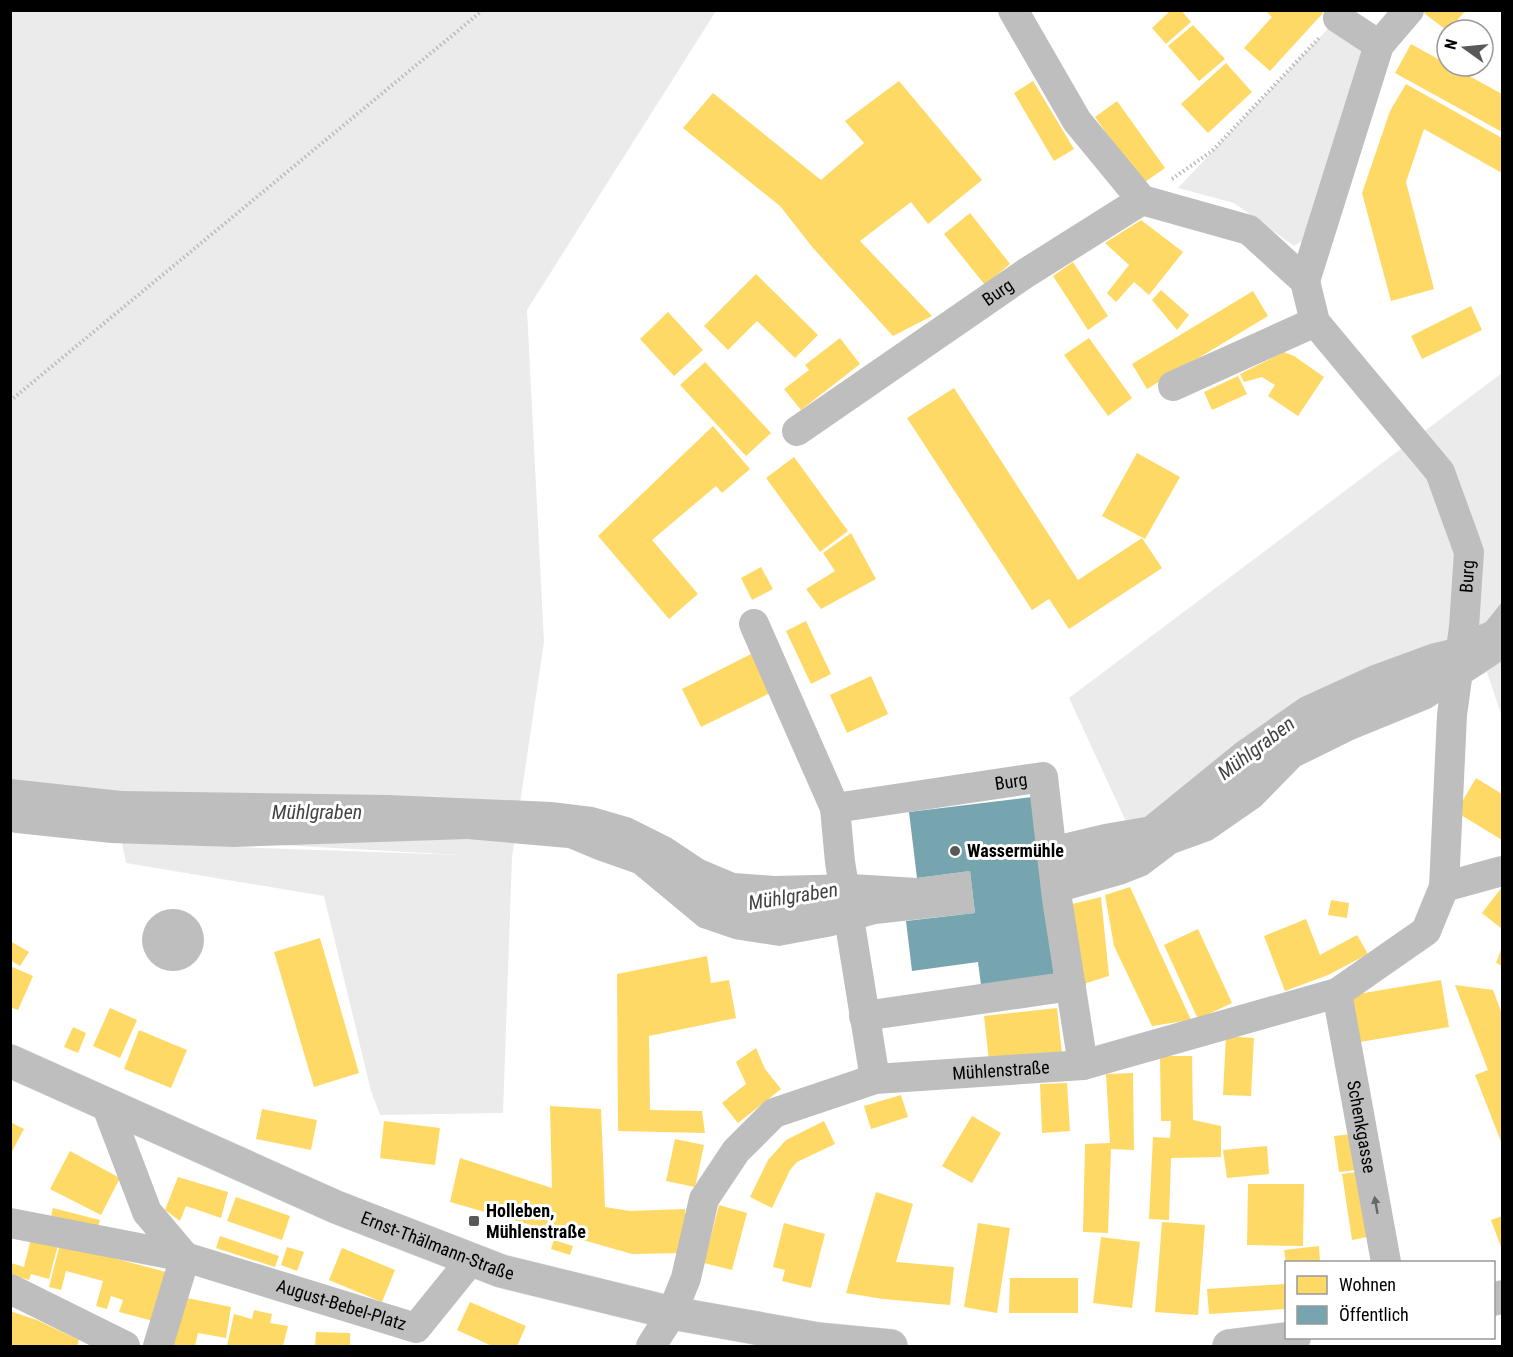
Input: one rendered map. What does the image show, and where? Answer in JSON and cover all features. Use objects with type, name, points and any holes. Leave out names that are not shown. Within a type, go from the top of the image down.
[{"type":"main road","name":"Ernst-Thälmann-Straße","points":[[10,1061],[336,1208],[501,1271],[672,1313],[818,1339],[891,1347]]},
{"type":"main road","points":[[1229,1347],[1287,1339]]},
{"type":"street","points":[[1013,10],[1077,121],[1142,200],[1249,230],[1305,281],[1378,45],[1409,10]]},
{"type":"street","points":[[1338,18],[1378,45]]},
{"type":"street","name":"Burg","points":[[797,431],[1026,273],[1142,200]]},
{"type":"street","name":"Burg","points":[[1305,281],[1315,322],[1440,472],[1469,552],[1464,627],[1452,715],[1444,887]]},
{"type":"street","points":[[1173,386],[1315,322]]},
{"type":"street","points":[[754,624],[835,808],[840,862],[874,1079]]},
{"type":"street","name":"Burg","points":[[835,808],[1043,777],[1057,899],[1083,1065]]},
{"type":"street","points":[[1444,887],[1503,871]]},
{"type":"street","name":"Mühlenstraße","points":[[651,1347],[672,1313],[686,1278],[704,1198],[736,1151],[774,1113],[874,1079],[1083,1065],[1337,993],[1426,931],[1444,887]]},
{"type":"street","points":[[864,1016],[1071,986]]},
{"type":"street","name":"Schenkgasse","points":[[1337,993],[1386,1261]]},
{"type":"street","points":[[106,1104],[147,1212],[185,1257],[158,1347]]},
{"type":"street","name":"August-Bebel-Platz","points":[[10,1223],[185,1257],[407,1337],[471,1260]]},
{"type":"street","points":[[10,1288],[125,1347]]},
{"type":"path","points":[[10,401],[483,10]]},
{"type":"path","points":[[1142,200],[1212,151],[1338,18]]},
{"type":"shaded area","points":[[10,11],[716,11],[527,310],[544,642],[512,857],[503,1113],[380,1115],[371,1091],[324,896],[126,863],[122,843],[461,855],[11,830]]},
{"type":"shaded area","points":[[1338,18],[1366,52],[1313,234],[1294,246],[1234,203],[1178,188]]},
{"type":"shaded area","points":[[1502,373],[1502,717],[1487,672],[1299,763],[1147,867],[1069,698]]},
{"type":"water","name":"Mühlgraben","points":[[1502,602],[1502,661],[1431,708],[1355,739],[1300,766],[1261,806],[1212,840],[1176,853],[1147,875],[1068,900],[1062,834],[1145,817],[1236,743],[1300,698],[1370,666],[1447,640],[1486,622]]},
{"type":"water","name":"Mühlgraben","points":[[11,779],[122,791],[388,795],[552,802],[593,807],[631,818],[671,838],[704,860],[735,873],[775,876],[853,874],[917,878],[970,871],[975,913],[876,924],[833,936],[779,946],[734,939],[699,927],[634,873],[568,848],[467,839],[234,847],[111,843],[11,832]]},
{"type":"water","points":[[173,909],[195,918],[204,940],[195,962],[173,971],[151,962],[142,940],[151,918]]},
{"type":"building: Wohnen","points":[[1171,10],[1181,10],[1191,22],[1166,44],[1152,28]]},
{"type":"building: Wohnen","points":[[1265,10],[1321,10],[1323,13],[1270,71],[1244,48],[1272,17]]},
{"type":"building: Wohnen","points":[[1426,10],[1466,10],[1459,18],[1435,18],[1435,22],[1424,13]]},
{"type":"building: Wohnen","points":[[1193,25],[1225,59],[1199,81],[1168,46]]},
{"type":"building: Wohnen","points":[[1411,44],[1435,57],[1435,78],[1473,78],[1502,94],[1502,132],[1395,73]]},
{"type":"building: Wohnen","points":[[1226,63],[1252,92],[1208,133],[1181,104]]},
{"type":"building: Wohnen","points":[[899,81],[982,180],[928,224],[911,202],[860,241],[932,316],[893,336],[813,248],[780,206],[683,128],[713,93],[821,180],[864,143],[845,121]]},
{"type":"building: Wohnen","points":[[1033,81],[1074,149],[1054,161],[1014,93]]},
{"type":"building: Wohnen","points":[[1406,84],[1502,138],[1502,173],[1424,129],[1406,182],[1434,289],[1391,301],[1362,193],[1390,111]]},
{"type":"building: Wohnen","points":[[1117,101],[1165,168],[1142,184],[1095,117]]},
{"type":"building: Wohnen","points":[[970,213],[1010,264],[985,285],[944,234]]},
{"type":"building: Wohnen","points":[[1141,220],[1183,252],[1149,295],[1134,282],[1116,302],[1107,293],[1129,265],[1105,243]]},
{"type":"building: Wohnen","points":[[1073,262],[1108,316],[1088,330],[1053,276]]},
{"type":"building: Wohnen","points":[[756,274],[818,335],[795,358],[757,321],[728,350],[704,326]]},
{"type":"building: Wohnen","points":[[1161,290],[1189,315],[1177,330],[1152,300]]},
{"type":"building: Wohnen","points":[[1253,291],[1268,316],[1147,389],[1132,364]]},
{"type":"building: Wohnen","points":[[1471,306],[1482,330],[1422,359],[1411,336]]},
{"type":"building: Wohnen","points":[[668,312],[703,350],[674,376],[640,339]]},
{"type":"building: Wohnen","points":[[840,338],[860,364],[801,410],[784,389],[809,370],[805,365]]},
{"type":"building: Wohnen","points":[[1089,338],[1132,398],[1108,416],[1064,355]]},
{"type":"building: Wohnen","points":[[1284,352],[1294,356],[1324,377],[1298,416],[1268,396],[1275,385],[1262,377],[1244,382],[1240,374]]},
{"type":"building: Wohnen","points":[[705,362],[771,433],[746,456],[680,385]]},
{"type":"building: Wohnen","points":[[1238,376],[1247,394],[1212,410],[1204,392]]},
{"type":"building: Wohnen","points":[[954,388],[1078,580],[1142,538],[1162,568],[1069,629],[1049,599],[1032,610],[907,418]]},
{"type":"building: Wohnen","points":[[713,426],[750,469],[722,493],[716,486],[652,540],[698,594],[669,619],[598,536]]},
{"type":"building: Wohnen","points":[[1137,453],[1180,477],[1145,539],[1102,516]]},
{"type":"building: Wohnen","points":[[794,457],[848,531],[820,552],[766,478]]},
{"type":"building: Wohnen","points":[[851,533],[876,579],[821,609],[806,589],[835,571],[823,553]]},
{"type":"building: Wohnen","points":[[761,567],[773,589],[752,600],[741,578]]},
{"type":"building: Wohnen","points":[[806,621],[831,674],[811,684],[786,631]]},
{"type":"building: Wohnen","points":[[753,653],[772,692],[701,727],[682,689]]},
{"type":"building: Wohnen","points":[[871,676],[888,714],[847,733],[830,695]]},
{"type":"building: Wohnen","points":[[1476,778],[1502,794],[1502,840],[1456,812]]},
{"type":"building: Wohnen","points":[[1130,887],[1191,1020],[1152,1026],[1114,946],[1105,895]]},
{"type":"building: Wohnen","points":[[1502,887],[1502,929],[1482,913]]},
{"type":"building: Wohnen","points":[[1101,897],[1109,976],[1074,987],[1064,906]]},
{"type":"building: Wohnen","points":[[1331,900],[1349,903],[1347,918],[1328,915]]},
{"type":"building: Wohnen","points":[[1306,919],[1320,955],[1357,935],[1368,954],[1328,975],[1285,991],[1264,936]]},
{"type":"building: Wohnen","points":[[1198,929],[1232,1003],[1198,1019],[1164,945]]},
{"type":"building: Wohnen","points":[[320,938],[359,1073],[314,1087],[274,952]]},
{"type":"building: Wohnen","points":[[10,941],[29,952],[20,966],[10,960]]},
{"type":"building: Wohnen","points":[[1502,947],[1502,966],[1496,963]]},
{"type":"building: Wohnen","points":[[707,956],[711,983],[729,980],[736,1018],[649,1036],[650,1110],[702,1111],[705,1133],[618,1131],[617,974]]},
{"type":"building: Wohnen","points":[[10,966],[33,976],[18,1010],[10,1007]]},
{"type":"building: Wohnen","points":[[1441,980],[1449,1027],[1360,1042],[1352,995]]},
{"type":"building: Wohnen","points":[[1455,985],[1493,990],[1502,1014],[1502,1144],[1475,1075],[1488,1070]]},
{"type":"building: Wohnen","points":[[110,1008],[137,1020],[120,1058],[93,1046]]},
{"type":"building: Wohnen","points":[[1057,1008],[1062,1053],[989,1061],[984,1016]]},
{"type":"building: Wohnen","points":[[73,1027],[86,1033],[78,1053],[64,1047]]},
{"type":"building: Wohnen","points":[[139,1030],[187,1050],[171,1088],[124,1069]]},
{"type":"building: Wohnen","points":[[1226,1036],[1254,1038],[1251,1096],[1223,1095]]},
{"type":"building: Wohnen","points":[[756,1048],[765,1069],[781,1089],[738,1123],[722,1103],[746,1084],[736,1062]]},
{"type":"building: Wohnen","points":[[1160,1056],[1192,1056],[1193,1120],[1221,1126],[1221,1157],[1171,1158],[1169,1220],[1149,1219],[1153,1137],[1170,1138],[1171,1121],[1161,1121]]},
{"type":"building: Wohnen","points":[[1133,1073],[1134,1150],[1111,1149],[1108,1233],[1083,1232],[1085,1144],[1110,1143],[1106,1074]]},
{"type":"building: Wohnen","points":[[1067,1083],[1070,1131],[1042,1133],[1040,1084]]},
{"type":"building: Wohnen","points":[[901,1095],[908,1117],[871,1129],[864,1106]]},
{"type":"building: Wohnen","points":[[550,1106],[601,1109],[605,1207],[630,1211],[685,1209],[686,1253],[632,1254],[450,1202],[460,1158],[552,1188]]},
{"type":"building: Wohnen","points":[[262,1109],[317,1120],[311,1150],[256,1139]]},
{"type":"building: Wohnen","points":[[972,1116],[1001,1133],[972,1183],[942,1166]]},
{"type":"building: Wohnen","points":[[384,1121],[440,1128],[435,1165],[380,1158]]},
{"type":"building: Wohnen","points":[[824,1121],[835,1144],[797,1162],[790,1170],[772,1208],[750,1197],[768,1160],[786,1140]]},
{"type":"building: Wohnen","points":[[10,1122],[24,1129],[10,1155]]},
{"type":"building: Wohnen","points":[[1352,1134],[1357,1170],[1339,1172],[1334,1136]]},
{"type":"building: Wohnen","points":[[675,1139],[704,1145],[695,1187],[666,1181]]},
{"type":"building: Wohnen","points":[[1267,1146],[1269,1174],[1227,1178],[1223,1150]]},
{"type":"building: Wohnen","points":[[70,1151],[120,1178],[101,1215],[50,1189]]},
{"type":"building: Wohnen","points":[[1357,1172],[1367,1237],[1352,1240],[1342,1174]]},
{"type":"building: Wohnen","points":[[178,1177],[228,1192],[221,1218],[186,1206],[180,1221],[165,1210]]},
{"type":"building: Wohnen","points":[[1248,1184],[1304,1184],[1303,1246],[1247,1245]]},
{"type":"building: Wohnen","points":[[876,1192],[913,1204],[896,1262],[954,1267],[950,1305],[846,1293]]},
{"type":"building: Wohnen","points":[[236,1197],[290,1216],[282,1240],[227,1221]]},
{"type":"building: Wohnen","points":[[719,1205],[747,1213],[732,1270],[704,1263]]},
{"type":"building: Wohnen","points":[[53,1208],[100,1220],[97,1232],[50,1221]]},
{"type":"building: Wohnen","points":[[1502,1216],[1502,1250],[1491,1220]]},
{"type":"building: Wohnen","points":[[1162,1222],[1205,1225],[1198,1315],[1155,1312]]},
{"type":"building: Wohnen","points":[[784,1223],[825,1234],[811,1288],[782,1281],[785,1270],[773,1267]]},
{"type":"building: Wohnen","points":[[978,1223],[1010,1228],[997,1313],[964,1307]]},
{"type":"building: Wohnen","points":[[220,1236],[279,1256],[275,1267],[216,1248]]},
{"type":"building: Wohnen","points":[[1101,1237],[1140,1242],[1132,1308],[1093,1303]]},
{"type":"building: Wohnen","points":[[31,1238],[58,1245],[49,1279],[31,1274],[29,1280],[10,1275],[11,1263],[24,1267]]},
{"type":"building: Wohnen","points":[[554,1240],[573,1246],[570,1255],[551,1249]]},
{"type":"building: Wohnen","points":[[60,1244],[170,1273],[157,1322],[119,1312],[123,1300],[111,1296],[107,1309],[96,1306],[103,1281],[66,1271],[61,1290],[49,1287]]},
{"type":"building: Wohnen","points":[[1319,1246],[1320,1261],[1286,1261],[1284,1250]]},
{"type":"building: Wohnen","points":[[287,1247],[304,1252],[297,1271],[281,1265]]},
{"type":"building: Wohnen","points":[[342,1248],[395,1270],[382,1302],[329,1280]]},
{"type":"building: Wohnen","points":[[1010,1278],[1078,1278],[1078,1313],[1009,1313]]},
{"type":"building: Wohnen","points":[[1285,1284],[1285,1309],[1209,1314],[1207,1289]]},
{"type":"building: Wohnen","points":[[182,1297],[231,1307],[226,1338],[198,1333],[195,1346],[173,1346]]},
{"type":"building: Wohnen","points":[[470,1302],[526,1326],[517,1346],[492,1346],[457,1330]]},
{"type":"building: Wohnen","points":[[254,1310],[272,1314],[270,1323],[288,1326],[283,1346],[227,1346],[234,1314],[252,1319]]},
{"type":"building: Wohnen","points":[[10,1311],[37,1320],[79,1340],[77,1346],[10,1346]]},
{"type":"building: Wohnen","points":[[316,1332],[350,1333],[350,1346],[315,1346]]},
{"type":"building: Öffentlich","points":[[1032,797],[1054,976],[981,985],[978,962],[912,971],[906,921],[975,913],[970,871],[917,878],[909,812]]},
{"type":"place","name":"Wassermühle","points":[[955,851]]},
{"type":"place","name":"Holleben, Mühlenstraße","points":[[474,1221]]}]
